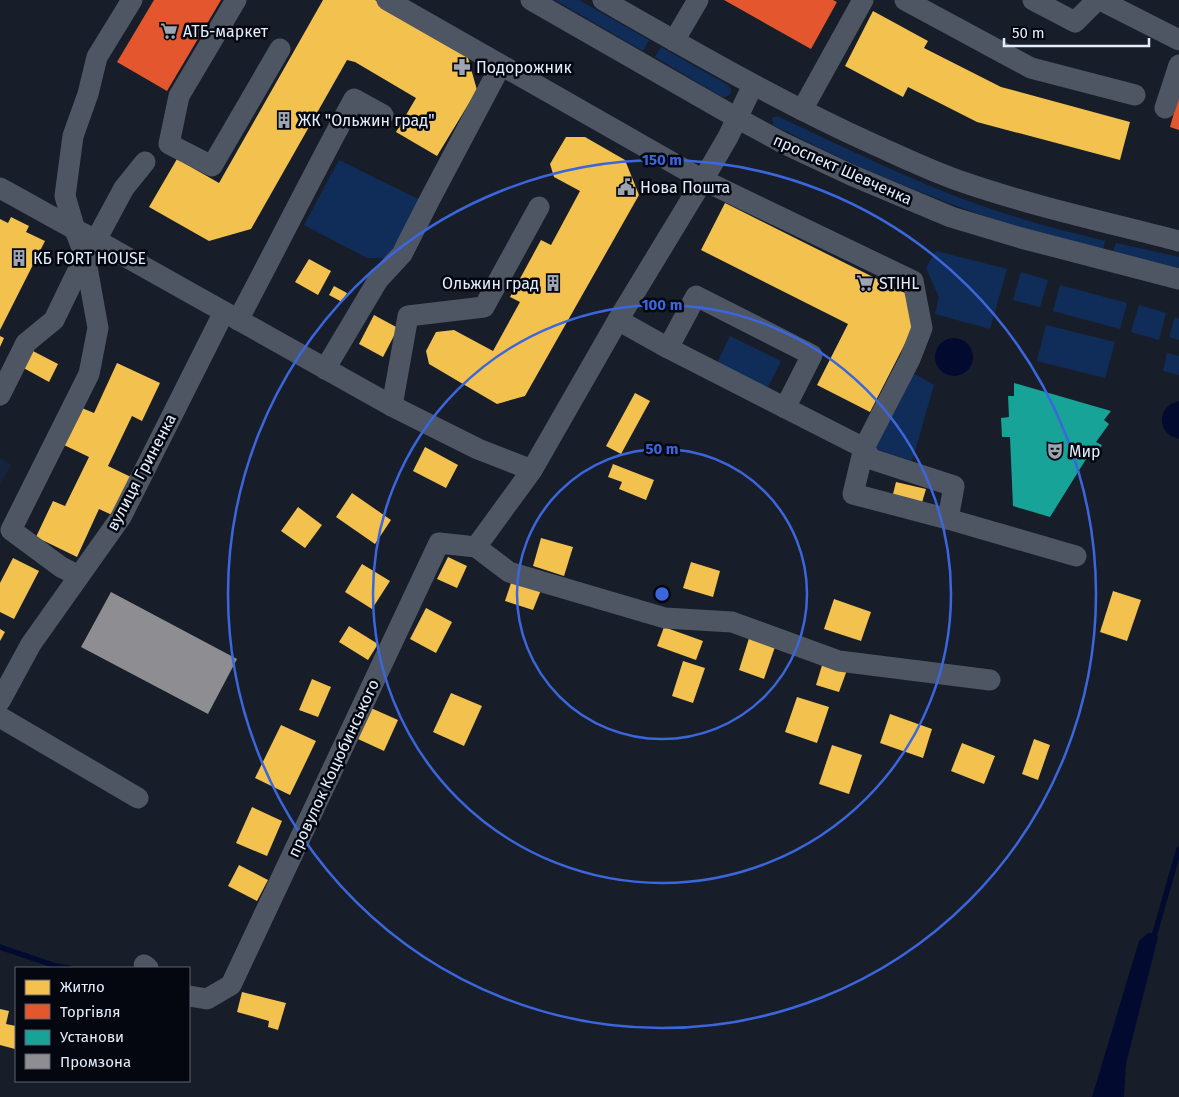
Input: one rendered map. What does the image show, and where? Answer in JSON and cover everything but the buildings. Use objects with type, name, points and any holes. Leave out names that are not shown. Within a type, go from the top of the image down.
[{"type":"street","points":[[75,230],[65,196],[73,136],[88,94],[97,57],[132,0]]},
{"type":"street","points":[[236,0],[179,96],[169,144],[212,166],[280,49]]},
{"type":"street","points":[[388,0],[704,180],[914,281],[922,328],[910,359],[864,448],[853,494],[1076,556]]},
{"type":"street","name":"проспект Шевченка","points":[[531,0],[737,118],[851,175],[951,216],[1021,238],[1179,279]]},
{"type":"street","points":[[603,0],[753,85],[832,126],[884,149],[959,180],[1034,205],[1179,241]]},
{"type":"street","points":[[674,41],[698,0]]},
{"type":"street","points":[[802,110],[864,0]]},
{"type":"street","points":[[906,0],[1031,68],[1135,95]]},
{"type":"street","points":[[1033,0],[1075,22],[1098,0],[1179,40]]},
{"type":"street","points":[[325,369],[378,280],[402,254],[501,65]]},
{"type":"street","points":[[1165,108],[1179,65]]},
{"type":"street","points":[[753,85],[704,180],[618,320],[532,470],[476,547],[509,572],[664,618],[732,622],[838,661],[990,680]]},
{"type":"street","name":"вулиця Гриненка","points":[[0,701],[31,644],[121,517],[231,316],[279,243],[354,99],[383,115]]},
{"type":"street","points":[[0,395],[26,344],[54,320],[90,248],[124,188],[145,162]]},
{"type":"street","points":[[0,188],[75,230],[90,248],[231,316],[392,406],[478,449],[532,470]]},
{"type":"street","points":[[392,406],[408,316],[484,307],[540,206]]},
{"type":"street","points":[[79,576],[61,567],[11,530],[89,374],[98,328],[90,248]]},
{"type":"street","points":[[668,348],[696,296],[721,308],[812,355],[785,408]]},
{"type":"street","points":[[618,320],[668,348],[864,448],[871,459],[954,486],[948,519]]},
{"type":"street","name":"провулок Коцюбинського","points":[[190,996],[208,999],[231,985],[439,543],[476,547]]},
{"type":"street","points":[[0,717],[138,798]]},
{"type":"shaded area","points":[[555,0],[579,0],[649,40],[643,51]]},
{"type":"shaded area","points":[[661,47],[728,85],[731,93],[726,97],[722,97],[655,57]]},
{"type":"shaded area","points":[[777,116],[952,195],[1024,220],[1105,241],[1103,250],[1010,225],[951,204],[859,167],[773,125],[772,118]]},
{"type":"shaded area","points":[[339,160],[424,202],[386,258],[367,258],[304,225]]},
{"type":"shaded area","points":[[1116,243],[1179,257],[1179,268],[1113,252]]},
{"type":"shaded area","points":[[936,251],[1007,269],[990,329],[935,314],[939,297],[926,268]]},
{"type":"shaded area","points":[[1021,272],[1048,280],[1040,307],[1013,300]]},
{"type":"shaded area","points":[[1060,285],[1127,303],[1120,329],[1053,311]]},
{"type":"shaded area","points":[[1139,305],[1166,313],[1159,340],[1131,332]]},
{"type":"shaded area","points":[[1175,317],[1179,319],[1179,340],[1169,337]]},
{"type":"shaded area","points":[[1046,325],[1115,342],[1105,378],[1037,361]]},
{"type":"shaded area","points":[[730,336],[781,361],[767,389],[717,363]]},
{"type":"shaded area","points":[[954,338],[968,343],[973,357],[968,371],[954,376],[940,371],[935,357],[940,343]]},
{"type":"shaded area","points":[[1167,353],[1179,356],[1179,375],[1163,371]]},
{"type":"shaded area","points":[[902,367],[934,385],[912,461],[866,446]]},
{"type":"shaded area","points":[[1179,401],[1179,439],[1166,432],[1162,420],[1166,408]]},
{"type":"shaded area","points":[[0,458],[11,465],[0,484]]},
{"type":"shaded area","points":[[1148,933],[1155,933],[1158,937],[1126,1064],[1124,1097],[1092,1097],[1139,941]]},
{"type":"waterway","points":[[1155,933],[1179,849]]},
{"type":"waterway","points":[[0,947],[62,967]]},
{"type":"place","name":"АТБ-маркет","points":[[169,31]]},
{"type":"place","name":"Подорожник","points":[[462,67]]},
{"type":"place","name":"ЖК \"Ольжин град\"","points":[[284,120]]},
{"type":"place","name":"Нова Пошта","points":[[626,187]]},
{"type":"place","name":"КБ FORT HOUSE","points":[[19,258]]},
{"type":"place","name":"Ольжин град","points":[[553,283]]},
{"type":"place","name":"STIHL","points":[[865,283]]},
{"type":"place","name":"Мир","points":[[1055,451]]}]
